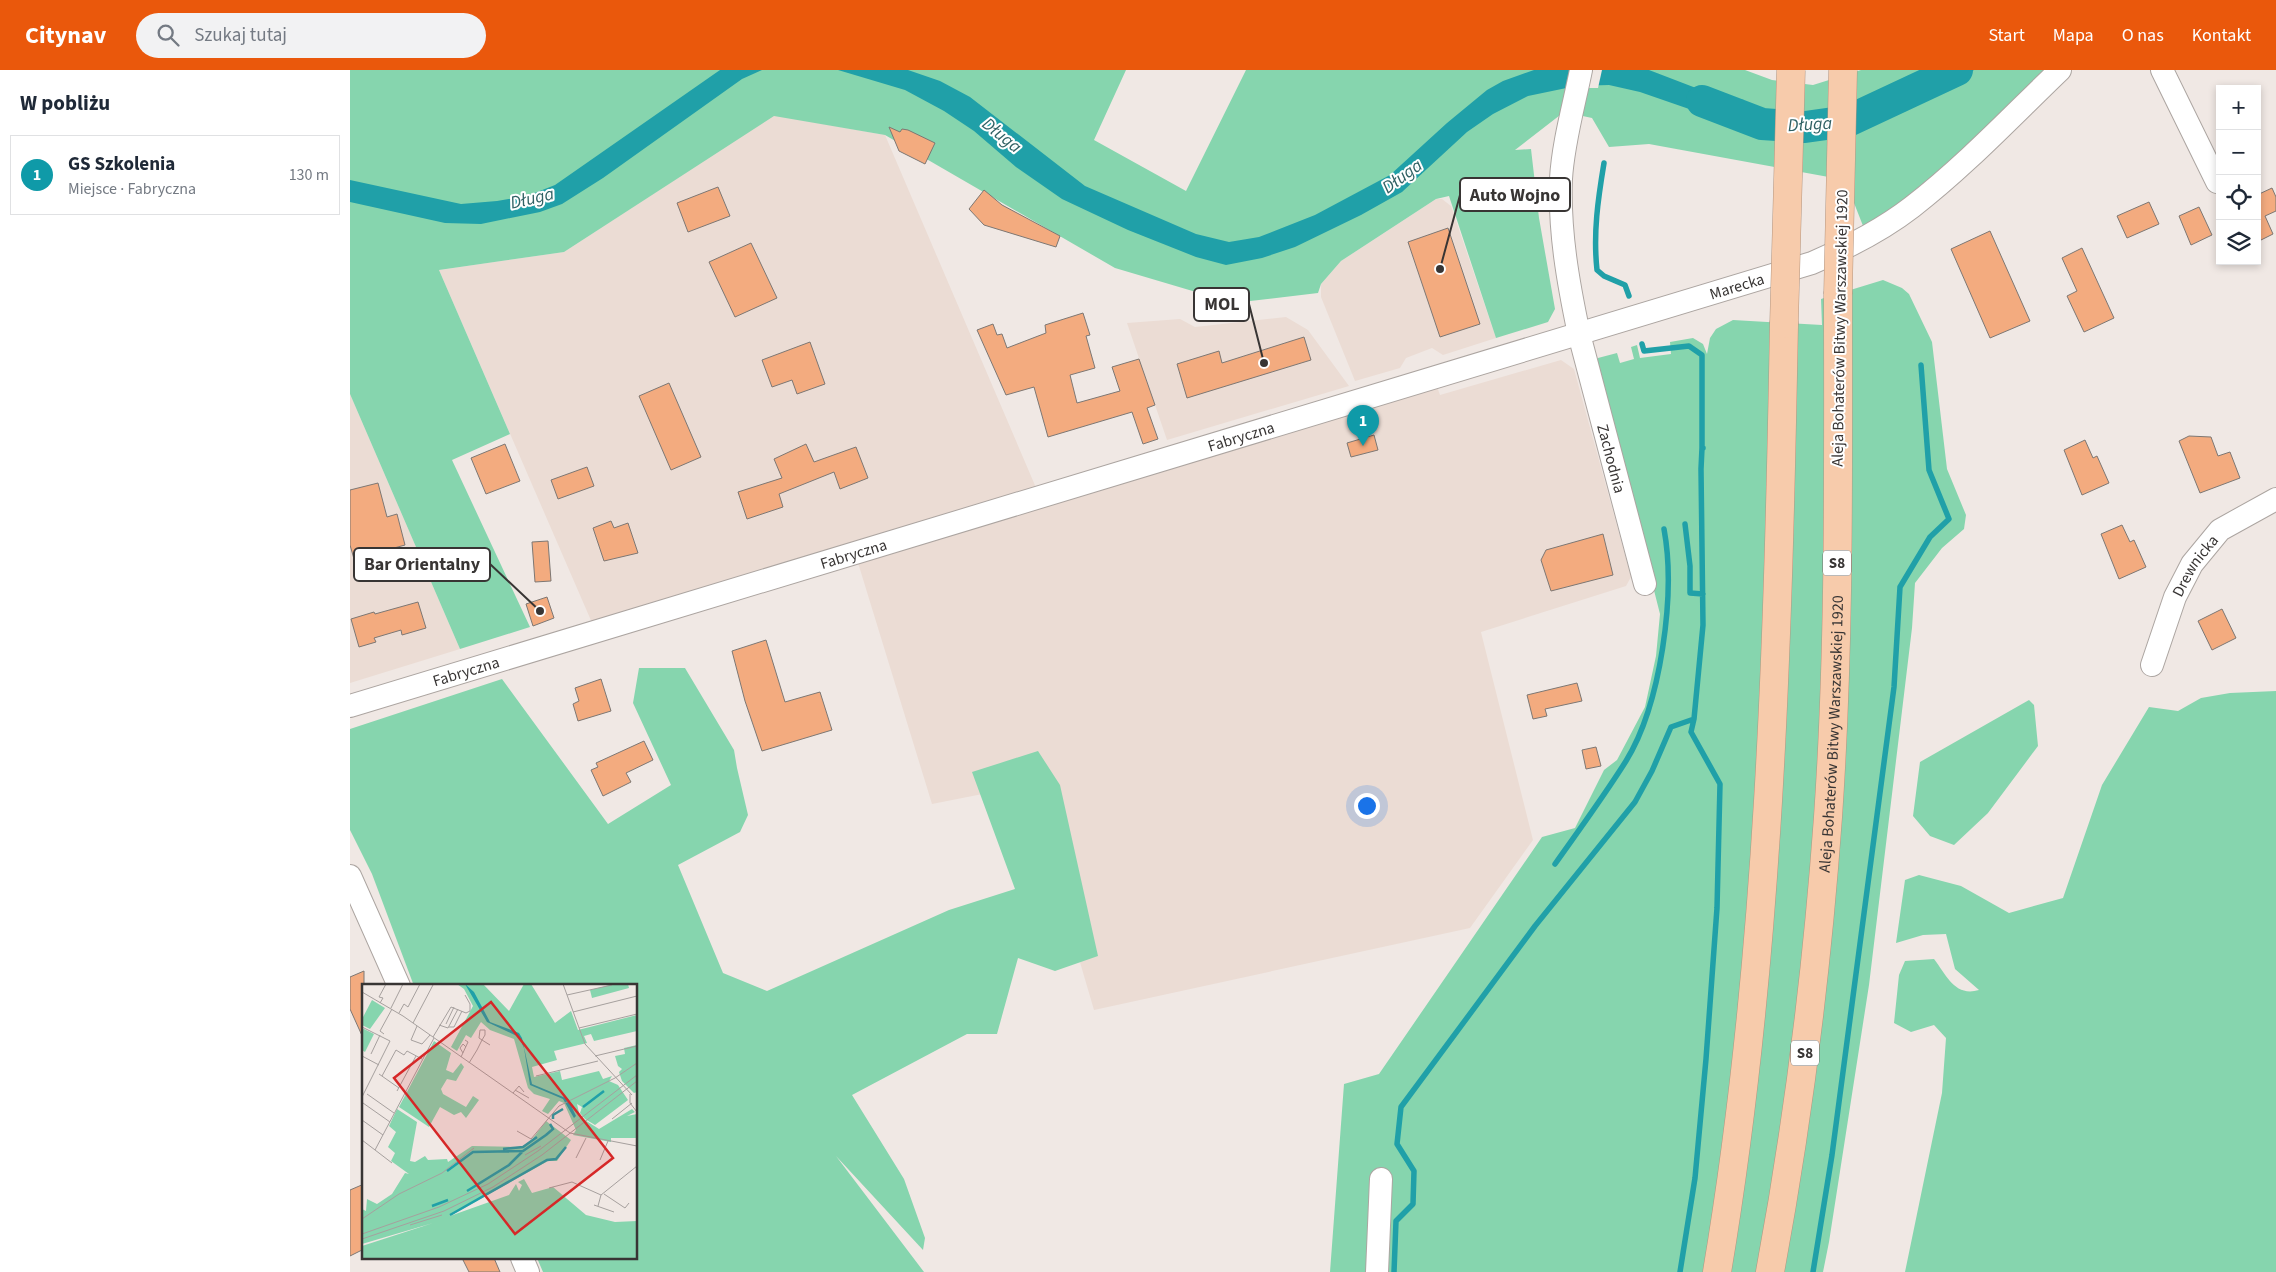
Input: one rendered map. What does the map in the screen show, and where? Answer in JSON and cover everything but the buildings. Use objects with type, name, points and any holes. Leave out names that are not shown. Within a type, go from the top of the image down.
[{"type":"highway","points":[[1717,1272],[1741,1119],[1759,942],[1778,603],[1791,70]]},
{"type":"highway","name":"Aleja Bohaterów Bitwy Warszawskiej 1920","points":[[1770,1272],[1790,1165],[1806,1046],[1817,949],[1828,815],[1838,597],[1838,294],[1843,70]]},
{"type":"street","name":"Zachodnia","points":[[1581,70],[1561,178],[1562,241],[1579,334],[1645,584]]},
{"type":"street","name":"Marecka","points":[[1357,401],[1788,271],[1836,253],[1867,236],[1912,207],[1942,182],[2060,70]]},
{"type":"street","points":[[2162,70],[2216,182]]},
{"type":"street","name":"Fabryczna","points":[[350,706],[1357,401]]},
{"type":"street","name":"Drewnicka","points":[[2152,664],[2175,597],[2192,564],[2220,530],[2276,499]]},
{"type":"street","points":[[350,876],[398,984]]},
{"type":"street","points":[[1377,1272],[1381,1179]]},
{"type":"street","points":[[523,1260],[528,1272]]},
{"type":"shaded area","points":[[774,115],[885,135],[1040,497],[1434,378],[1440,395],[1561,360],[1574,369],[1631,577],[1626,586],[1481,632],[1533,840],[1470,928],[1094,1010],[1028,785],[932,804],[855,553],[596,632],[439,270],[564,252]]},
{"type":"shaded area","points":[[1436,199],[1442,199],[1451,206],[1496,338],[1443,355],[1432,348],[1406,358],[1400,368],[1355,381],[1321,297],[1321,284],[1341,261]]},
{"type":"shaded area","points":[[1286,317],[1308,330],[1349,386],[1167,440],[1127,323],[1180,319],[1195,327]]},
{"type":"shaded area","points":[[350,394],[460,649],[350,683]]},
{"type":"green space","points":[[350,70],[1126,70],[1094,140],[1186,191],[1246,70],[1745,70],[1772,80],[1813,85],[1861,70],[2060,70],[1867,236],[1845,180],[1649,144],[1609,147],[1592,118],[1564,112],[1515,150],[1531,149],[1539,218],[1555,309],[1548,322],[1496,338],[1449,196],[1436,199],[1341,261],[1321,284],[1318,293],[1233,303],[1115,268],[885,135],[774,116],[564,252],[439,270],[510,434],[452,460],[530,627],[460,649],[350,394]]},
{"type":"green space","points":[[1883,280],[1902,288],[1909,294],[1932,342],[1947,469],[1966,515],[1964,529],[1942,548],[1915,583],[1912,628],[1869,985],[1823,1272],[1330,1272],[1344,1084],[1379,1074],[1542,837],[1575,828],[1604,770],[1617,760],[1645,707],[1656,656],[1660,614],[1597,365],[1598,358],[1617,353],[1620,363],[1634,359],[1631,347],[1637,345],[1640,358],[1671,354],[1670,342],[1693,338],[1703,344],[1707,354],[1710,338],[1716,329],[1733,320],[1822,325],[1821,299]]},
{"type":"green space","points":[[639,668],[685,668],[734,750],[748,815],[740,832],[678,865],[723,973],[767,991],[949,910],[1015,889],[972,772],[1038,751],[1060,785],[1098,956],[1055,971],[1018,958],[997,1034],[967,1034],[852,1095],[904,1179],[925,1238],[923,1250],[836,1156],[924,1272],[543,1272],[538,1260],[638,1260],[638,984],[413,984],[372,874],[350,830],[350,729],[502,679],[608,824],[671,785],[633,703]]},
{"type":"green space","points":[[2276,691],[2276,1272],[1905,1272],[1942,1093],[1946,1038],[1934,1025],[1911,1032],[1894,1023],[1899,975],[1905,961],[1934,959],[1952,984],[1964,990],[1979,990],[1955,969],[1946,934],[1923,935],[1896,943],[1905,880],[1919,875],[1961,886],[2009,913],[2063,898],[2102,785],[2149,707],[2178,711],[2201,698],[2230,693]]},
{"type":"green space","points":[[2029,700],[2034,705],[2038,746],[1988,813],[1954,845],[1930,836],[1913,816],[1920,762]]},
{"type":"water","points":[[720,70],[762,70],[742,79],[603,178],[562,204],[540,212],[481,224],[445,223],[350,202],[350,180],[461,204],[527,196],[555,185]]},
{"type":"water","points":[[838,70],[908,70],[940,81],[970,97],[1085,186],[1196,234],[1229,242],[1259,237],[1315,215],[1390,175],[1447,123],[1487,90],[1503,81],[1534,70],[1649,70],[1709,93],[1744,100],[1744,128],[1640,92],[1609,85],[1576,86],[1528,96],[1493,114],[1467,132],[1402,192],[1361,215],[1295,247],[1262,258],[1226,265],[1196,257],[1128,230],[1062,199],[1016,167],[974,131],[944,111],[905,90]]},
{"type":"water","points":[[1931,70],[1974,70],[1943,87],[1883,114],[1883,93]]},
{"type":"water","points":[[1821,117],[1821,138],[1806,140],[1807,119]]},
{"type":"pier","points":[[1572,70],[1602,70],[1598,88],[1576,88]]},
{"type":"waterway","name":"Długa","points":[[1702,101],[1762,124],[1805,127],[1848,121],[1957,70]]},
{"type":"waterway","points":[[1604,163],[1596,229],[1597,270],[1604,276],[1625,285],[1629,296]]},
{"type":"waterway","points":[[1642,344],[1644,351],[1689,346],[1702,355],[1702,448]]},
{"type":"waterway","points":[[1813,1272],[1832,1155],[1894,687],[1900,587],[1930,537],[1949,519],[1929,470],[1921,365]]},
{"type":"waterway","points":[[1394,1272],[1396,1221],[1413,1204],[1414,1171],[1397,1144],[1401,1107],[1535,926],[1635,802],[1652,771],[1671,727],[1694,719],[1703,625],[1701,469],[1703,448]]},
{"type":"waterway","points":[[1685,524],[1690,566],[1690,593],[1703,594]]},
{"type":"waterway","points":[[1555,864],[1626,761],[1638,737],[1648,710],[1657,680],[1666,616],[1668,585],[1664,529]]},
{"type":"waterway","points":[[1680,1272],[1695,1178],[1717,908],[1720,784],[1691,732],[1694,719]]},
{"type":"place","name":"Auto Wojno","points":[[1440,269]]},
{"type":"place","name":"MOL","points":[[1264,363]]},
{"type":"place","name":"GS Szkolenia","points":[[1363,446]]},
{"type":"place","name":"Bar Orientalny","points":[[540,611]]}]
